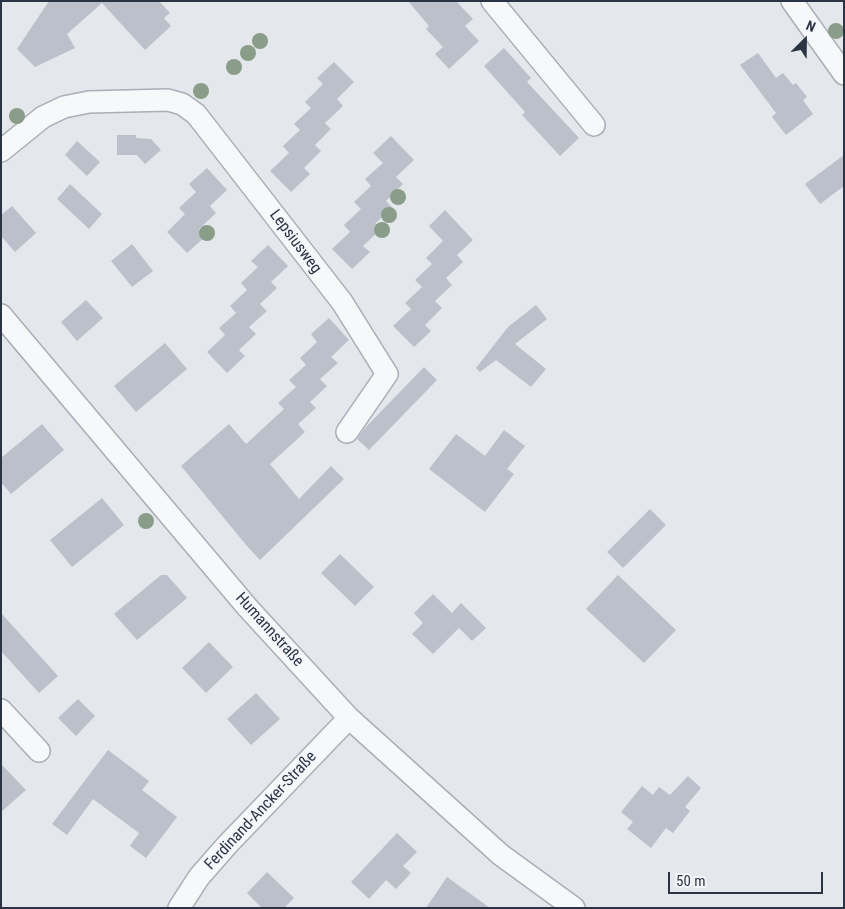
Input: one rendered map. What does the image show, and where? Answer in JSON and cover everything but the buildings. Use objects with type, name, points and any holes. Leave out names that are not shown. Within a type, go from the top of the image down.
[{"type":"street","points":[[492,1],[594,125]]},
{"type":"street","points":[[792,1],[844,74]]},
{"type":"street","name":"Lepsiusweg","points":[[1,151],[43,117],[64,107],[89,102],[168,100],[182,104],[196,114],[342,302],[387,374],[347,432]]},
{"type":"street","name":"Humannstraße","points":[[1,315],[207,560],[281,645],[349,718],[501,856],[574,908]]},
{"type":"street","points":[[1,710],[39,751]]},
{"type":"street","name":"Ferdinand-Ancker-Straße","points":[[179,908],[199,877],[227,845],[349,718]]}]
